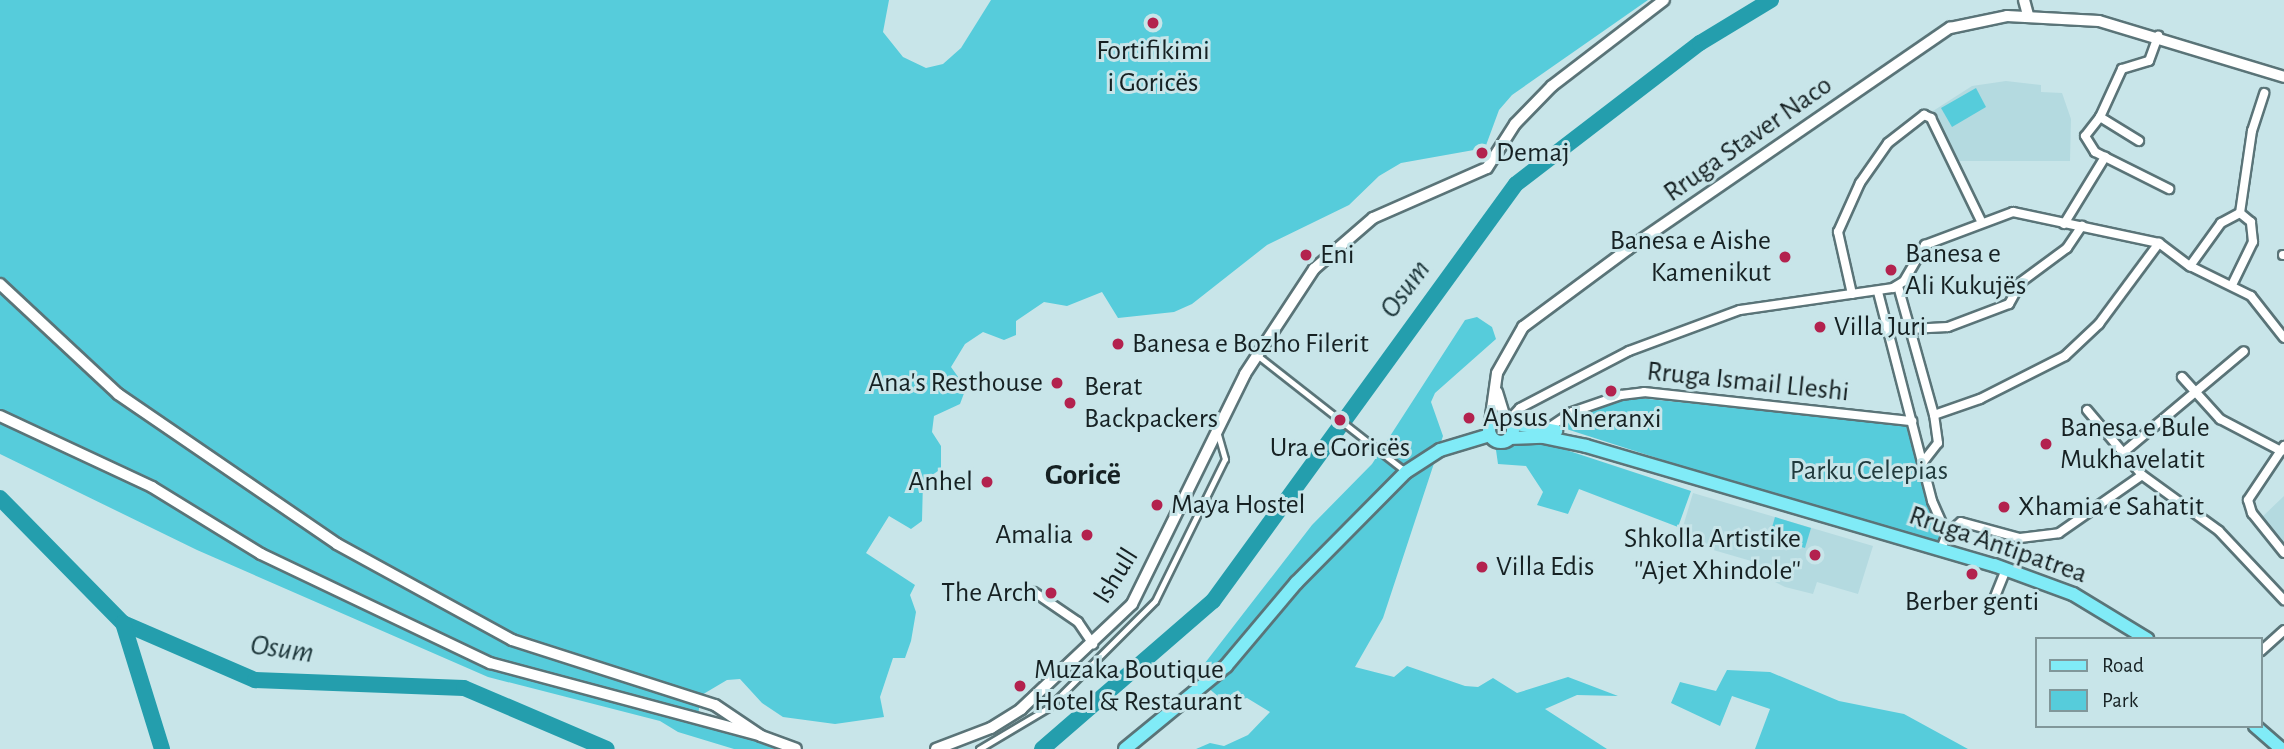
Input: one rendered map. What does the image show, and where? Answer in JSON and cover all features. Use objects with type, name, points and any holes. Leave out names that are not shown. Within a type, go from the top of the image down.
[{"type":"main road","name":"Rruga Staver Naco","points":[[1490,429],[1494,383],[1507,349],[1523,327],[1565,293],[1950,28],[2028,15]]},
{"type":"main road","points":[[2028,15],[2099,21],[2158,36],[2284,77]]},
{"type":"main road","points":[[1494,383],[1508,421],[1509,438]]},
{"type":"main road","name":"Rruga Antipatrea","points":[[1125,749],[1233,659],[1296,583],[1406,472],[1440,450],[1508,421],[1647,457],[1665,468]]},
{"type":"main road","name":"Rruga Antipatrea","points":[[1490,429],[1500,442],[1509,438],[1554,438],[2006,569],[2073,594],[2144,637]]},
{"type":"main road","points":[[2257,728],[2281,749]]},
{"type":"street","name":"Ishull","points":[[936,749],[1007,719],[1093,645],[1135,598],[1257,355],[1308,277],[1334,250],[1386,211],[1466,181],[1487,168],[1515,124],[1552,86],[1664,0]]},
{"type":"street","points":[[2024,0],[2028,15]]},
{"type":"street","points":[[2158,36],[2149,61],[2122,69],[2100,117],[2085,136],[2090,147],[2105,157],[2169,189]]},
{"type":"street","points":[[2232,285],[2255,231],[2240,213],[2252,131],[2264,93]]},
{"type":"street","points":[[1852,294],[1838,232],[1860,183],[1888,143],[1924,115],[1931,118],[1981,221]]},
{"type":"street","points":[[2100,117],[2139,141]]},
{"type":"street","points":[[2064,224],[2105,157]]},
{"type":"street","points":[[1508,421],[1520,408],[1652,341],[1740,310],[1878,292],[1898,286],[1925,245],[1981,221],[2013,212],[2159,243],[2190,266],[2251,296],[2284,338]]},
{"type":"street","points":[[2190,266],[2221,223],[2240,213]]},
{"type":"street","points":[[1910,329],[1948,327],[2009,304],[2021,282],[2067,248],[2082,226]]},
{"type":"street","points":[[1934,415],[1980,399],[2065,356],[2099,324],[2159,243]]},
{"type":"street","points":[[0,284],[118,394],[337,544],[475,622],[537,651],[715,705],[761,736]]},
{"type":"street","points":[[1898,286],[1934,415],[1938,443],[1923,462]]},
{"type":"street","points":[[1878,292],[1937,516],[1947,534]]},
{"type":"street","points":[[2125,450],[2197,393],[2244,351]]},
{"type":"street","points":[[1257,355],[1406,472]]},
{"type":"street","points":[[2182,377],[2220,419],[2282,449],[2248,500],[2252,513],[2284,553]]},
{"type":"street","name":"Rruga Ismail Lleshi","points":[[1546,429],[1572,412],[1621,395],[1644,392],[1912,421]]},
{"type":"street","points":[[2087,410],[2125,450],[2143,475],[2219,531],[2284,600]]},
{"type":"street","points":[[0,416],[152,487],[261,554],[489,663],[761,736],[796,749]]},
{"type":"street","points":[[979,749],[1020,729],[1048,708],[1155,601],[1225,459],[1217,431]]},
{"type":"street","points":[[1941,549],[1947,534],[1961,522],[2020,538],[2047,537],[2100,508],[2143,475]]},
{"type":"street","points":[[1992,604],[2006,569]]},
{"type":"street","points":[[1034,592],[1078,622],[1093,645]]},
{"type":"street","points":[[2263,650],[2284,629]]},
{"type":"shaded area","points":[[2006,81],[2041,85],[2041,92],[2062,93],[2071,119],[2070,161],[1956,161],[1933,111],[1972,86]]},
{"type":"shaded area","points":[[1693,493],[1873,546],[1858,594],[1817,582],[1813,594],[1785,587],[1755,572],[1758,563],[1679,540]]},
{"type":"shaded area","points":[[2284,496],[2284,544],[2267,532],[2260,519]]},
{"type":"green space","points":[[0,0],[889,0],[883,32],[903,57],[926,68],[943,64],[961,48],[991,0],[1648,0],[1512,95],[1499,110],[1485,148],[1401,163],[1379,176],[1349,205],[1267,245],[1192,304],[1174,312],[1118,318],[1102,292],[1067,306],[1044,302],[1016,321],[1016,335],[1004,340],[983,332],[965,344],[951,367],[966,388],[960,404],[934,416],[932,432],[941,446],[941,469],[923,481],[922,521],[911,529],[889,516],[866,553],[915,585],[910,595],[916,612],[911,641],[905,658],[893,658],[880,697],[884,717],[835,724],[783,717],[762,703],[740,679],[727,680],[700,696],[698,720],[789,749],[734,749],[678,732],[660,721],[488,677],[197,550],[0,454]]},
{"type":"green space","points":[[1976,88],[1986,107],[1952,127],[1941,108]]},
{"type":"green space","points":[[1477,317],[1492,327],[1496,339],[1435,393],[1431,402],[1443,436],[1383,618],[1355,667],[1394,677],[1407,666],[1465,686],[1478,687],[1493,678],[1517,693],[1568,677],[1618,696],[1577,695],[1545,709],[1607,749],[1196,749],[1210,743],[1224,746],[1248,735],[1270,712],[1247,698],[1226,703],[1200,681],[1198,672],[1312,525],[1372,464],[1465,320]]},
{"type":"green space","name":"Parku Celepias","points":[[1628,397],[1909,425],[1933,517],[1942,533],[1939,544],[1670,466],[1663,460],[1557,426],[1573,415]]},
{"type":"green space","points":[[1495,443],[1551,445],[1691,491],[1678,527],[1579,489],[1568,514],[1537,505],[1543,492],[1526,466],[1498,464]]},
{"type":"green space","points":[[1775,517],[1811,528],[1805,548],[1769,538]]},
{"type":"green space","points":[[1727,670],[1770,672],[1839,701],[1904,714],[1968,749],[1755,749],[1770,709],[1732,696],[1720,726],[1671,703],[1680,682],[1716,691]]},
{"type":"waterway","name":"Osum","points":[[1042,749],[1213,601],[1516,184],[1700,43],[1771,0]]},
{"type":"waterway","name":"Osum","points":[[0,498],[123,623],[255,680],[464,688],[607,749]]},
{"type":"waterway","points":[[123,623],[162,749]]},
{"type":"place","name":"Fortifikimi i Goricës","points":[[1153,23]]},
{"type":"place","name":"Demaj","points":[[1482,153]]},
{"type":"place","name":"Eni","points":[[1306,255]]},
{"type":"place","name":"Banesa e Aishe Kamenikut","points":[[1785,257]]},
{"type":"place","name":"Banesa e Ali Kukujës","points":[[1891,270]]},
{"type":"place","name":"Villa Juri","points":[[1820,327]]},
{"type":"place","name":"Banesa e Bozho Filerit","points":[[1118,344]]},
{"type":"place","name":"Ana's Resthouse","points":[[1057,383]]},
{"type":"place","name":"Nneranxi","points":[[1611,391]]},
{"type":"place","name":"Berat Backpackers","points":[[1070,403]]},
{"type":"place","name":"Apsus","points":[[1469,418]]},
{"type":"place","name":"Ura e Goricës","points":[[1340,420]]},
{"type":"place","name":"Banesa e Bule Mukhavelatit","points":[[2046,444]]},
{"type":"place","name":"Anhel","points":[[987,482]]},
{"type":"place","name":"Maya Hostel","points":[[1157,505]]},
{"type":"place","name":"Xhamia e Sahatit","points":[[2004,507]]},
{"type":"place","name":"Amalia","points":[[1087,535]]},
{"type":"place","name":"Shkolla Artistike ''Ajet Xhindole''","points":[[1815,555]]},
{"type":"place","name":"Villa Edis","points":[[1482,567]]},
{"type":"place","name":"Berber genti","points":[[1972,574]]},
{"type":"place","name":"The Arch","points":[[1051,593]]},
{"type":"place","name":"Muzaka Boutique Hotel & Restaurant","points":[[1020,686]]},
{"type":"district","name":"Goricë","points":[[1083,475]]}]
